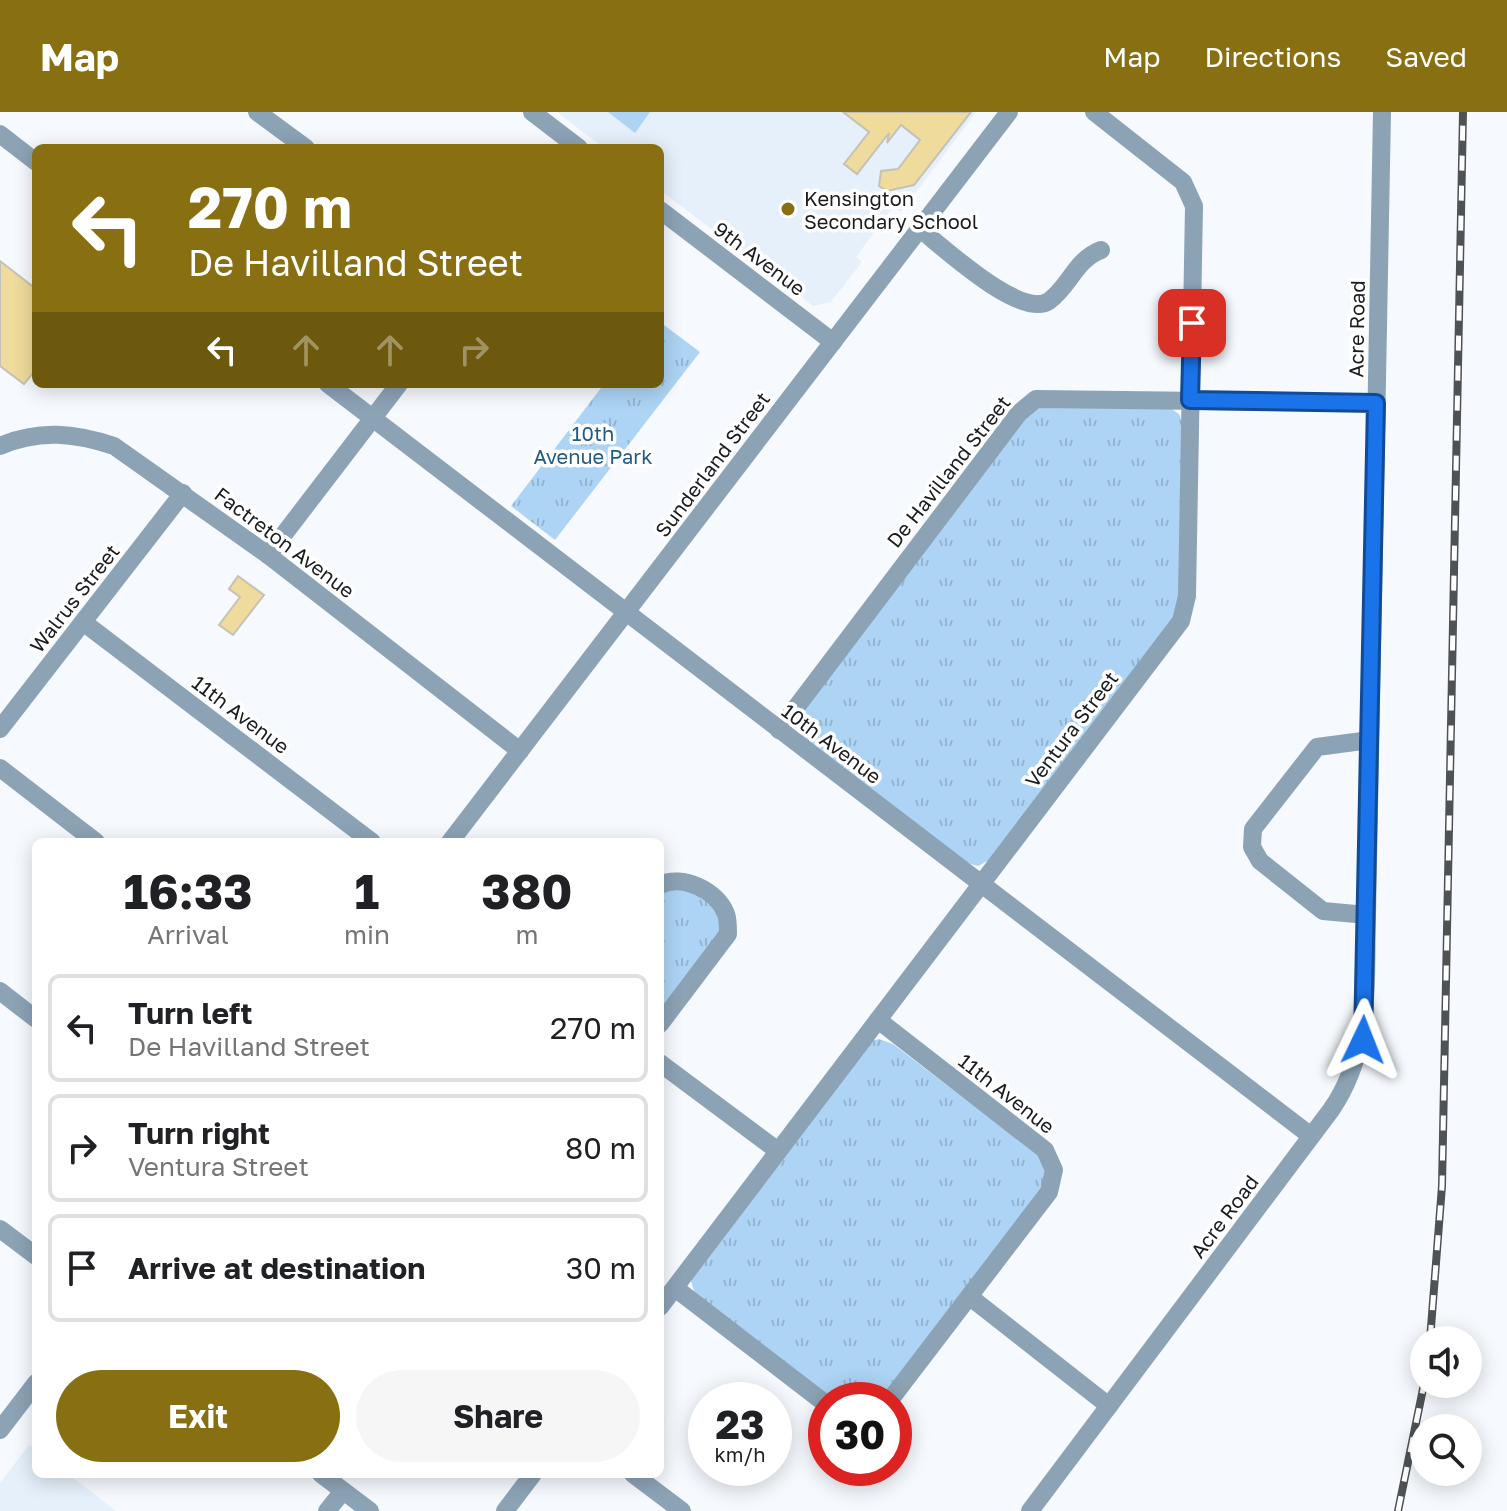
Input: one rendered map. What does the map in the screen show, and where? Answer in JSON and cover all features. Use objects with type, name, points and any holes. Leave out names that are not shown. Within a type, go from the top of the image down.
[{"type":"street","points":[[532,112],[574,144]]},
{"type":"street","name":"Sunderland Street","points":[[453,838],[1009,112]]},
{"type":"street","name":"Ventura Street","points":[[664,1302],[1184,613],[1192,197],[1183,182],[1094,112]]},
{"type":"street","name":"Acre Road","points":[[1030,1511],[1340,1097],[1358,1061],[1364,1033],[1367,915],[1382,112]]},
{"type":"street","points":[[264,114],[301,144]]},
{"type":"street","points":[[0,134],[32,159]]},
{"type":"street","name":"9th Avenue","points":[[664,213],[833,342]]},
{"type":"street","points":[[920,229],[1009,297],[1029,305],[1050,300],[1086,256],[1101,250]]},
{"type":"street","name":"10th Avenue","points":[[333,388],[1311,1136]]},
{"type":"street","points":[[268,555],[396,388]]},
{"type":"street","name":"De Havilland Street","points":[[779,730],[1027,404],[1047,397],[1376,403]]},
{"type":"street","name":"Factreton Avenue","points":[[0,446],[42,434],[88,437],[114,446],[268,555],[520,751]]},
{"type":"street","name":"Walrus Street","points":[[0,729],[183,493]]},
{"type":"street","name":"11th Avenue","points":[[83,622],[367,838]]},
{"type":"street","points":[[1367,915],[1323,911],[1260,861],[1252,847],[1253,829],[1317,747],[1370,740]]},
{"type":"street","points":[[0,768],[91,838]]},
{"type":"street","points":[[664,884],[679,880],[705,892],[726,914],[728,934],[664,1019]]},
{"type":"street","points":[[0,991],[32,1016]]},
{"type":"street","name":"11th Avenue","points":[[878,1020],[1045,1150],[1055,1176],[1049,1192],[904,1382]]},
{"type":"street","points":[[664,1066],[778,1151]]},
{"type":"street","points":[[0,1229],[32,1253]]},
{"type":"street","points":[[675,1288],[808,1390]]},
{"type":"street","points":[[970,1297],[1109,1406]]},
{"type":"street","points":[[0,1430],[32,1388]]},
{"type":"street","points":[[326,1478],[370,1511]]},
{"type":"street","points":[[505,1511],[530,1478]]},
{"type":"street","points":[[638,1478],[682,1511]]},
{"type":"street","points":[[327,1511],[343,1491]]},
{"type":"shaded area","name":"Kensington Secondary School","points":[[557,112],[976,112],[901,212],[893,207],[856,257],[862,262],[831,302],[813,306],[664,193],[664,144],[599,144]]},
{"type":"shaded area","points":[[29,1445],[32,1447],[32,1478],[73,1478],[116,1511],[0,1511],[0,1483]]},
{"type":"green space","points":[[608,112],[650,112],[635,133]]},
{"type":"green space","name":"10th Avenue Park","points":[[664,325],[700,352],[555,540],[511,506],[601,388],[664,388]]},
{"type":"green space","points":[[1040,404],[1166,405],[1179,414],[1184,426],[1179,601],[1177,613],[991,859],[978,866],[964,862],[804,740],[797,726],[801,710],[1024,419]]},
{"type":"green space","points":[[664,886],[705,892],[728,934],[664,1019]]},
{"type":"green space","points":[[879,1039],[893,1044],[1041,1157],[1046,1163],[1044,1186],[895,1382],[809,1382],[695,1294],[690,1278],[872,1041]]},
{"type":"building","points":[[843,112],[971,112],[914,185],[887,191],[879,186],[881,171],[898,169],[920,140],[901,125],[887,143],[889,133],[857,174],[844,164],[869,132]]},
{"type":"building","points":[[0,261],[32,286],[32,374],[24,384],[0,366]]},
{"type":"building","points":[[238,576],[264,595],[233,635],[219,625],[240,597],[229,589]]},
{"type":"railway","points":[[1431,1326],[1442,1186],[1463,112]]},
{"type":"railway","points":[[1398,1511],[1421,1398]]},
{"type":"place","name":"Kensington Secondary School","points":[[788,209]]},
{"type":"route","points":[[1192,323],[1190,400],[1376,403],[1363,1040]]}]
